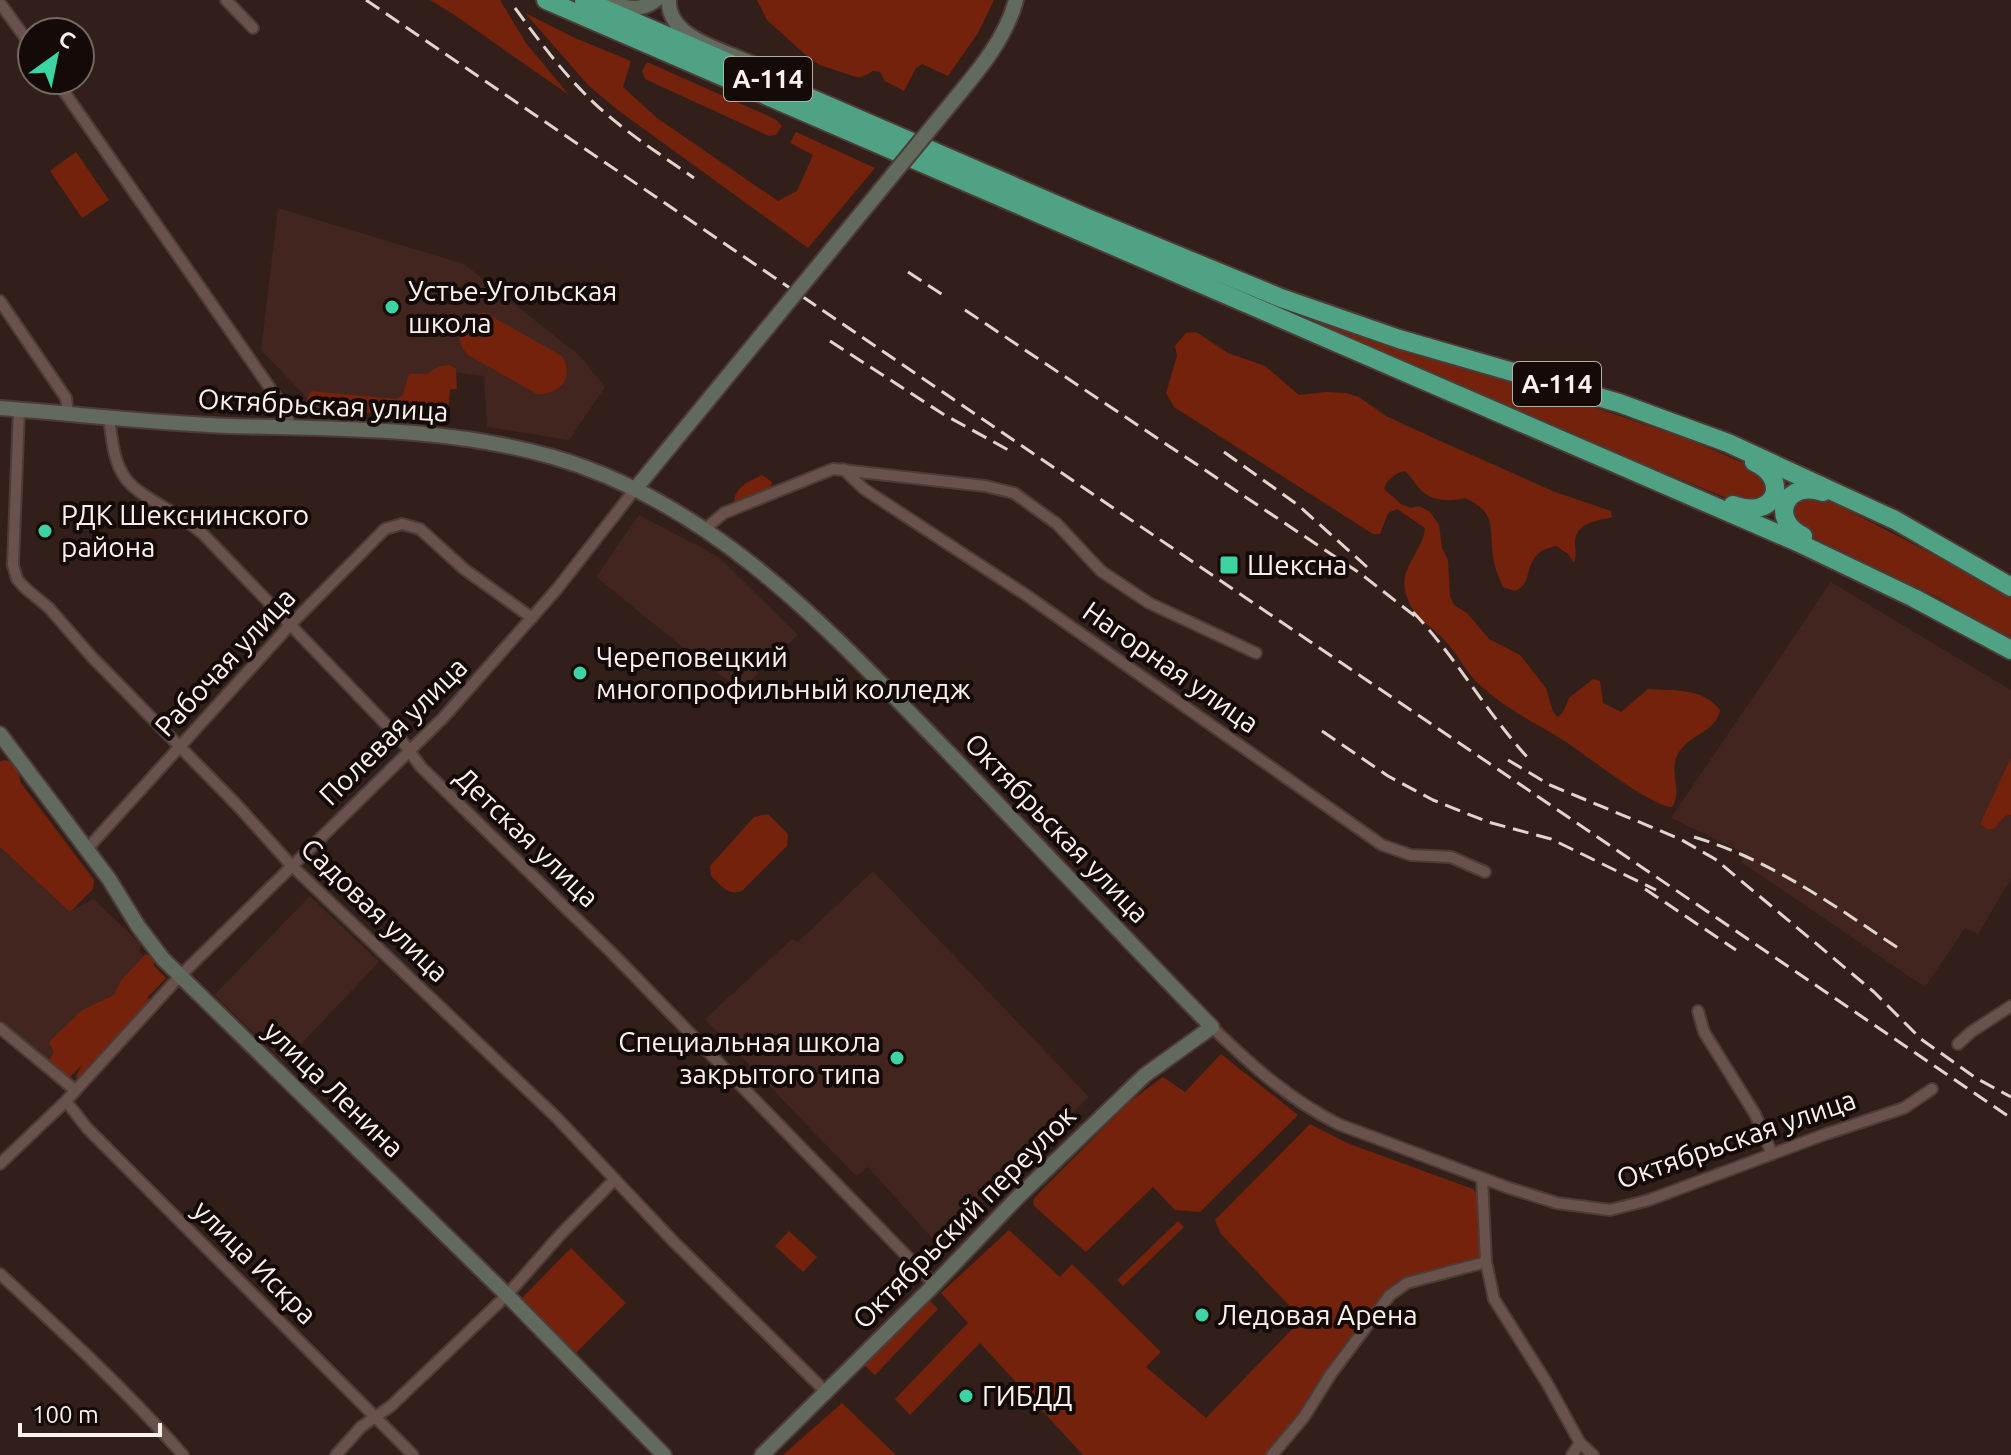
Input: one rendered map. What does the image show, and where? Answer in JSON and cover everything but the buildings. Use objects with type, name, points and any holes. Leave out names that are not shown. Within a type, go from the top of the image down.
[{"type":"highway","name":"А-114","points":[[546,0],[1844,564],[2011,648]]},
{"type":"highway","name":"А-114","points":[[584,0],[1293,303],[1399,339],[1648,413],[1760,456],[1895,520],[2011,587]]},
{"type":"highway","name":"А-114","points":[[1497,366],[1757,463],[1771,475],[1774,492],[1762,508],[1746,510],[1643,466],[1559,438]]},
{"type":"highway","name":"А-114","points":[[2011,587],[1820,491],[1797,490],[1785,506],[1787,524],[1797,533],[1940,603],[2011,648]]},
{"type":"street","points":[[226,0],[253,28]]},
{"type":"street","points":[[605,0],[631,9],[656,0]]},
{"type":"street","points":[[669,0],[673,21],[687,34],[818,92],[884,130]]},
{"type":"street","points":[[636,488],[993,50],[1006,28],[1016,0]]},
{"type":"street","points":[[0,3],[16,25]]},
{"type":"street","points":[[67,96],[286,411],[290,427]]},
{"type":"street","points":[[0,301],[66,398],[68,414]]},
{"type":"street","name":"Октябрьская улица","points":[[0,408],[227,426],[390,430],[502,446],[555,458],[636,488],[705,529],[753,563],[861,663],[1263,1076],[1310,1110],[1376,1139],[1482,1178],[1557,1203],[1610,1210],[1649,1200],[1904,1108],[1932,1089]]},
{"type":"street","name":"Садовая улица","points":[[19,410],[13,565],[17,579],[49,608],[291,865],[557,1118],[683,1251],[825,1391]]},
{"type":"street","name":"Детская улица","points":[[109,418],[118,462],[128,482],[198,529],[411,751],[421,767],[613,954],[934,1284]]},
{"type":"street","points":[[705,529],[734,509],[824,472],[843,469],[985,486],[1014,493],[1057,524],[1101,571],[1137,595],[1256,653]]},
{"type":"street","name":"Нагорная улица","points":[[843,469],[864,489],[1039,603],[1382,845],[1411,855],[1451,857],[1485,872]]},
{"type":"street","name":"Полевая улица","points":[[0,1164],[66,1101],[179,977],[411,751],[532,618],[636,488]]},
{"type":"street","name":"Рабочая улица","points":[[87,849],[290,625],[385,529],[410,524],[430,537],[464,569],[532,618]]},
{"type":"street","name":"улица Ленина","points":[[1,739],[87,849],[151,945],[179,977],[507,1295],[664,1455]]},
{"type":"street","points":[[1958,1044],[2011,1006]]},
{"type":"street","points":[[1698,1011],[1704,1032],[1755,1114],[1772,1154]]},
{"type":"street","name":"Октябрьский переулок","points":[[762,1455],[1018,1197],[1145,1075],[1212,1027]]},
{"type":"street","points":[[0,1028],[75,1090]]},
{"type":"street","name":"улица Искра","points":[[66,1101],[87,1128],[413,1455]]},
{"type":"street","points":[[1482,1178],[1486,1262],[1494,1299],[1547,1383],[1580,1443],[1593,1455]]},
{"type":"street","points":[[336,1455],[361,1427],[391,1406],[507,1295],[615,1179]]},
{"type":"street","points":[[1272,1455],[1304,1417],[1331,1374],[1390,1295],[1407,1283],[1486,1262]]},
{"type":"street","points":[[0,1274],[79,1346],[183,1455]]},
{"type":"street","points":[[1572,1455],[1580,1443]]},
{"type":"shaded area","points":[[430,0],[500,0],[526,43],[569,95],[453,14]]},
{"type":"shaded area","points":[[757,0],[994,0],[978,33],[948,76],[922,64],[916,68],[904,91],[885,81],[880,72],[873,71],[856,77],[820,65],[767,20]]},
{"type":"shaded area","points":[[525,13],[631,61],[623,87],[657,118],[778,201],[797,191],[813,155],[790,143],[796,132],[875,168],[808,248],[619,111],[589,86]]},
{"type":"shaded area","points":[[647,62],[775,119],[782,126],[776,135],[769,136],[645,79],[642,71]]},
{"type":"shaded area","points":[[76,152],[109,200],[82,218],[50,171]]},
{"type":"shaded area","name":"Устье-Угольская школа","points":[[278,208],[464,264],[580,356],[605,387],[569,440],[487,427],[484,376],[443,371],[437,418],[311,402],[261,350]]},
{"type":"shaded area","points":[[1171,263],[1693,441],[1764,472],[1767,498],[1741,504],[1535,420]]},
{"type":"shaded area","points":[[484,312],[562,356],[567,371],[563,383],[545,394],[537,394],[468,355],[461,346],[461,328],[467,318]]},
{"type":"shaded area","points":[[1196,332],[1228,353],[1265,366],[1299,395],[1325,392],[1359,397],[1386,416],[1438,440],[1555,492],[1611,511],[1612,517],[1579,530],[1574,563],[1568,554],[1556,546],[1545,550],[1537,555],[1522,587],[1515,591],[1503,587],[1494,560],[1490,521],[1482,509],[1465,498],[1448,500],[1431,497],[1405,471],[1392,477],[1384,489],[1401,504],[1411,508],[1419,506],[1430,512],[1439,525],[1454,605],[1467,613],[1489,639],[1520,655],[1546,688],[1553,712],[1558,717],[1569,698],[1593,679],[1600,681],[1603,703],[1621,712],[1648,689],[1696,694],[1705,697],[1720,710],[1713,724],[1687,743],[1677,756],[1674,769],[1676,794],[1672,807],[1662,805],[1634,789],[1563,740],[1500,702],[1476,681],[1447,643],[1415,613],[1404,582],[1425,528],[1397,509],[1388,513],[1380,534],[1373,534],[1174,407],[1166,393],[1177,356],[1175,346],[1186,333]]},
{"type":"shaded area","points":[[450,365],[456,369],[457,389],[450,389],[448,412],[444,420],[310,407],[306,400],[311,391],[396,399],[402,396],[409,374],[426,374],[440,366]]},
{"type":"shaded area","points":[[762,475],[772,482],[771,488],[734,501],[741,488]]},
{"type":"shaded area","points":[[1817,494],[2011,595],[2011,640],[1939,598],[1804,533],[1790,509],[1794,500]]},
{"type":"shaded area","points":[[639,515],[719,557],[798,635],[741,690],[696,658],[596,577]]},
{"type":"shaded area","points":[[1831,582],[2011,690],[2011,758],[2002,781],[2006,816],[2011,815],[2011,879],[1978,934],[1965,928],[1925,987],[1741,862],[1745,853],[1671,818]]},
{"type":"shaded area","points":[[2011,758],[2011,815],[2005,816],[1994,829],[1987,829],[1980,824]]},
{"type":"shaded area","points":[[3,760],[14,765],[21,783],[94,880],[93,889],[70,912],[0,847],[0,762]]},
{"type":"shaded area","points":[[768,814],[788,834],[787,846],[743,890],[730,891],[711,876],[710,866],[754,817]]},
{"type":"shaded area","points":[[0,847],[70,912],[93,899],[142,945],[139,951],[166,978],[68,1079],[0,1021]]},
{"type":"shaded area","name":"Специальная школа закрытого типа","points":[[873,871],[1089,1097],[938,1245],[868,1167],[856,1176],[705,1019],[792,939],[798,942]]},
{"type":"shaded area","points":[[310,896],[379,962],[284,1062],[214,995]]},
{"type":"shaded area","points":[[146,954],[154,958],[154,966],[166,978],[147,998],[150,999],[149,1006],[78,1080],[76,1076],[82,1065],[68,1079],[46,1063],[54,1053],[49,1042],[82,1010],[114,995],[122,979]]},
{"type":"shaded area","points":[[1221,1054],[1298,1115],[1200,1212],[1175,1210],[1153,1187],[1086,1252],[1034,1206],[1033,1200],[1039,1193],[1129,1102],[1163,1077],[1185,1092]]},
{"type":"shaded area","points":[[1310,1124],[1347,1143],[1473,1189],[1478,1195],[1481,1263],[1408,1277],[1389,1291],[1267,1455],[1083,1455],[980,1343],[910,1415],[895,1399],[968,1323],[941,1293],[1009,1230],[1060,1277],[1072,1264],[1161,1352],[1146,1367],[1206,1418],[1302,1319],[1221,1234],[1215,1220]]},
{"type":"shaded area","points":[[1178,1221],[1184,1227],[1123,1286],[1117,1280]]},
{"type":"shaded area","points":[[789,1231],[817,1257],[803,1272],[775,1246]]},
{"type":"shaded area","points":[[571,1248],[626,1303],[575,1354],[520,1300]]},
{"type":"shaded area","points":[[930,1301],[938,1309],[875,1375],[864,1365]]},
{"type":"shaded area","points":[[842,1403],[896,1455],[783,1455]]},
{"type":"railway","points":[[366,0],[2011,1118]]},
{"type":"railway","points":[[515,8],[557,64],[598,107],[694,178]]},
{"type":"railway","points":[[908,272],[943,295]]},
{"type":"railway","points":[[965,310],[1361,574],[1420,620]]},
{"type":"railway","points":[[830,341],[943,414],[1012,452]]},
{"type":"railway","points":[[1224,452],[1298,505],[1367,567]]},
{"type":"railway","points":[[1413,612],[1528,758]]},
{"type":"railway","points":[[1322,731],[1388,776],[1433,800],[1488,822],[1551,839],[1656,890]]},
{"type":"railway","points":[[1508,760],[1550,785],[1680,839],[1715,859],[1874,992],[1921,1039],[1976,1078],[2011,1097]]},
{"type":"railway","points":[[1694,837],[1776,871],[1901,950]]},
{"type":"railway","points":[[1645,889],[1736,950]]},
{"type":"place","name":"Устье-Угольская школа","points":[[392,307]]},
{"type":"place","name":"РДК Шекснинского района","points":[[45,531]]},
{"type":"place","name":"Шексна","points":[[1229,565]]},
{"type":"place","name":"Череповецкий многопрофильный колледж","points":[[580,673]]},
{"type":"place","name":"Специальная школа закрытого типа","points":[[897,1058]]},
{"type":"place","name":"Ледовая Арена","points":[[1202,1315]]},
{"type":"place","name":"ГИБДД","points":[[966,1396]]}]
